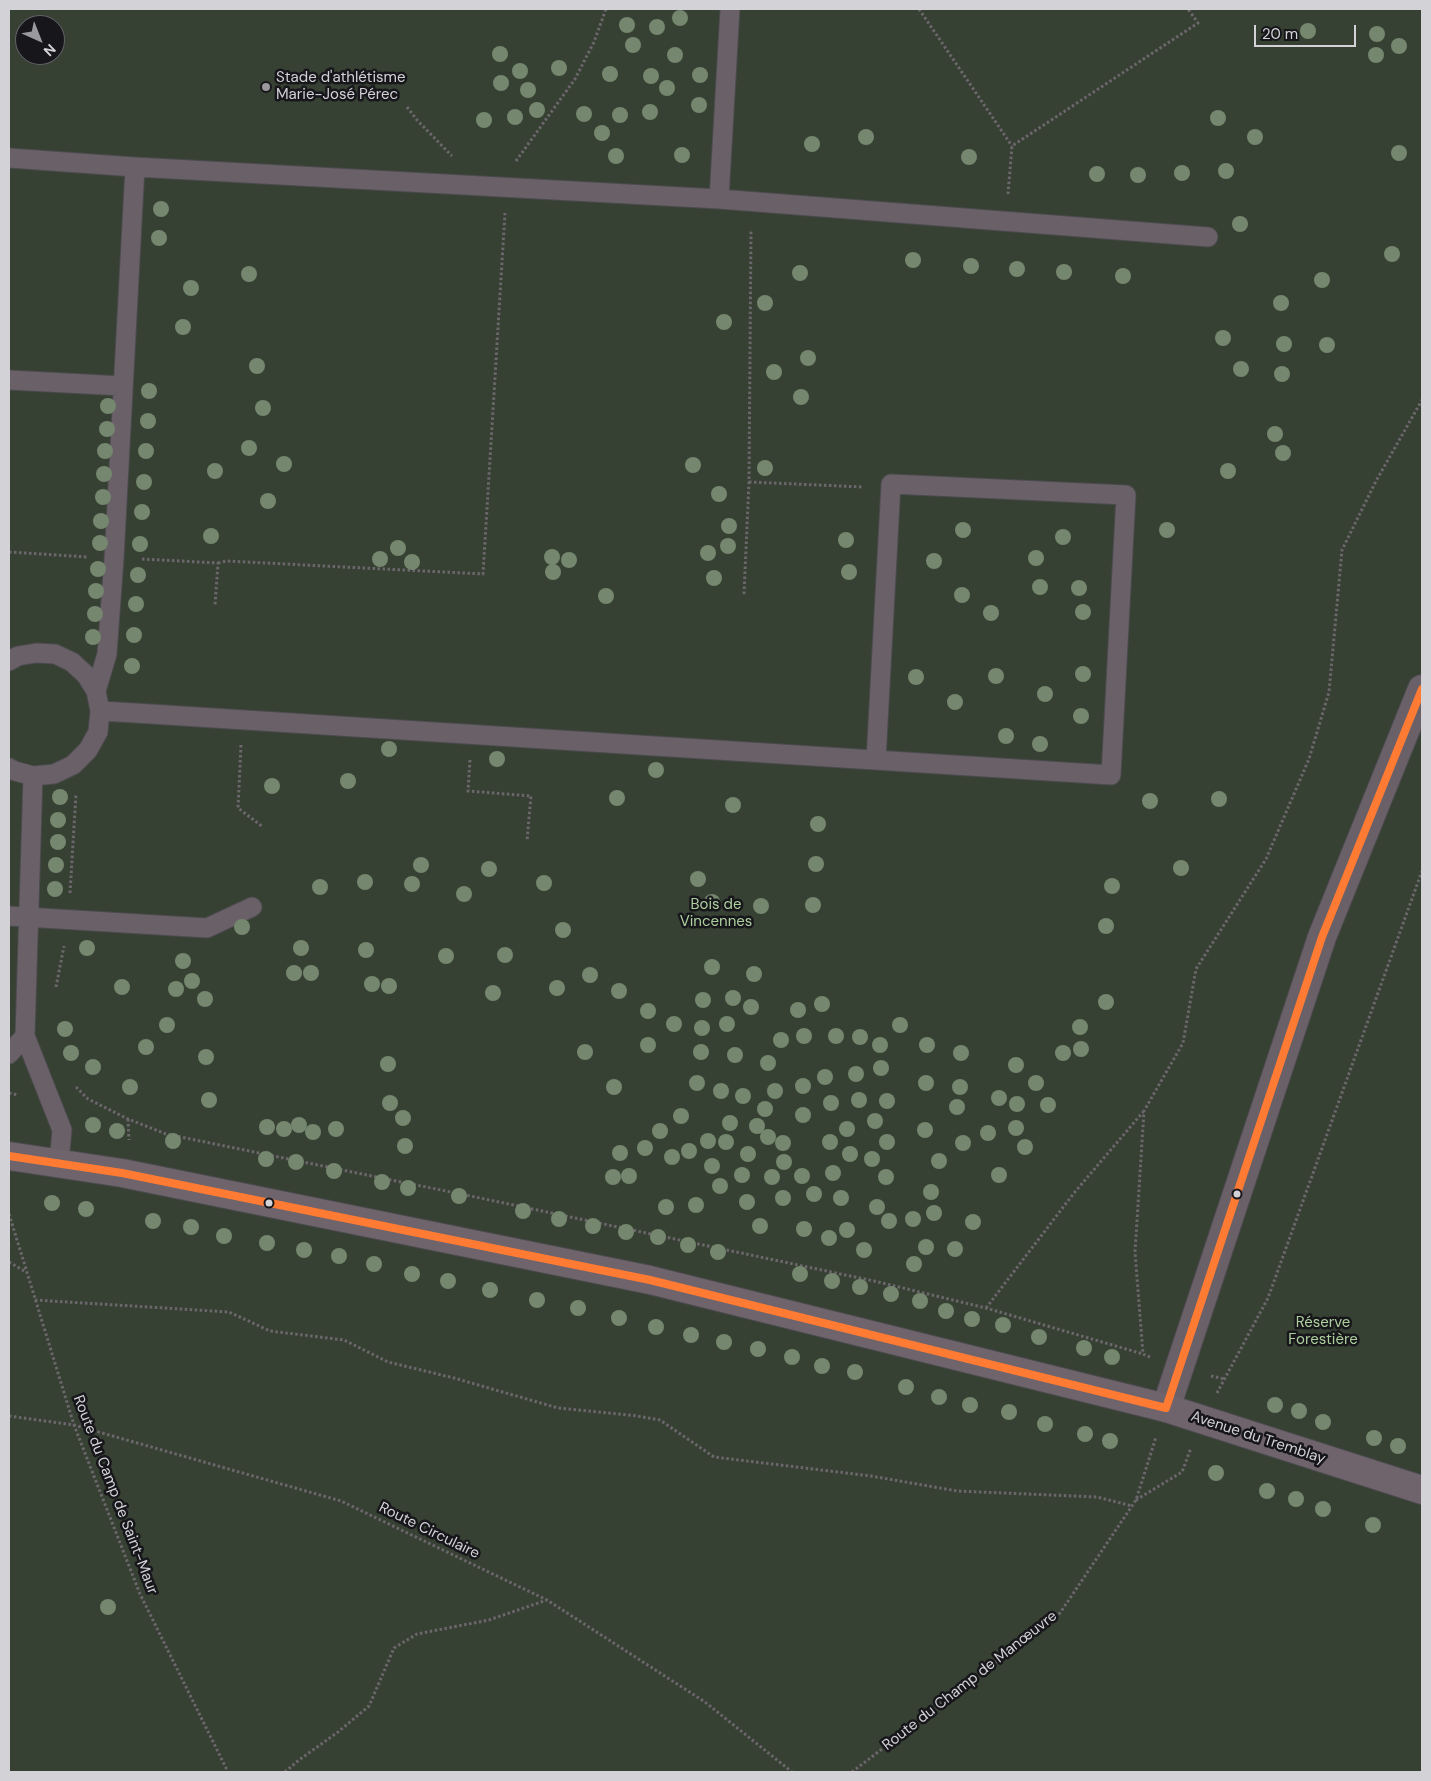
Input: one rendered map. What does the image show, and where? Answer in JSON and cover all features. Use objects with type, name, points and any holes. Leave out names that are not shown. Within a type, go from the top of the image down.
[{"type":"main road","name":"Avenue du Tremblay","points":[[9,1156],[122,1173],[650,1280],[1166,1408],[1422,1490]]},
{"type":"street","points":[[1166,1408],[1322,937],[1422,689]]},
{"type":"lane","points":[[719,200],[730,9]]},
{"type":"lane","points":[[9,164],[135,167],[719,200],[1208,237]]},
{"type":"lane","points":[[96,691],[107,654],[135,167]]},
{"type":"lane","points":[[9,380],[123,386]]},
{"type":"lane","points":[[100,711],[1111,775],[1126,495],[891,484],[876,760]]},
{"type":"lane","points":[[9,661],[18,656],[36,653],[55,654],[72,662],[86,675],[96,691],[100,711],[98,732],[88,750],[73,765],[54,774],[34,776],[9,768]]},
{"type":"lane","points":[[34,776],[25,1036],[62,1130],[59,1163]]},
{"type":"lane","points":[[9,916],[29,919],[206,928],[252,906]]},
{"type":"lane","points":[[9,1054],[25,1036]]},
{"type":"path","points":[[511,168],[575,79],[594,42],[606,9]]},
{"type":"path","points":[[919,9],[1012,146],[1006,222]]},
{"type":"path","points":[[1012,146],[1198,23],[1188,9]]},
{"type":"path","points":[[407,107],[455,160]]},
{"type":"path","points":[[218,563],[226,561],[482,574],[506,207]]},
{"type":"path","points":[[744,594],[749,482],[751,223]]},
{"type":"path","points":[[986,1308],[1074,1192],[1144,1111],[1183,1043],[1196,969],[1266,859],[1309,759],[1329,692],[1342,550],[1376,481],[1422,400]]},
{"type":"path","points":[[749,482],[891,488]]},
{"type":"path","points":[[242,720],[238,808],[263,827]]},
{"type":"path","points":[[471,734],[468,791],[531,796],[527,841]]},
{"type":"path","points":[[88,1100],[166,1134],[485,1198],[855,1277],[986,1308],[1143,1354],[1179,1370],[1225,1379],[1268,1298],[1422,871]]},
{"type":"path","points":[[1143,1354],[1135,1252],[1144,1111]]},
{"type":"path","points":[[128,1119],[129,1140]]},
{"type":"path","name":"Route du Camp de Saint-Maur","points":[[9,1214],[74,1425],[140,1594],[228,1772]]},
{"type":"path","points":[[9,1262],[27,1272]]},
{"type":"path","points":[[35,1300],[229,1312],[270,1331],[344,1340],[388,1362],[454,1378],[558,1408],[660,1420],[714,1457],[871,1476],[956,1491],[1097,1497],[1132,1506]]},
{"type":"path","name":"Route du Champ de Manœuvre","points":[[852,1772],[1060,1613],[1136,1500],[1166,1408]]},
{"type":"path","name":"Route Circulaire","points":[[9,1416],[74,1425],[341,1501],[547,1600],[705,1702],[792,1772]]},
{"type":"path","points":[[1136,1500],[1182,1472],[1202,1420]]},
{"type":"path","points":[[285,1772],[369,1706],[394,1648],[417,1634],[489,1620],[547,1600]]},
{"type":"green space","name":"Bois de Vincennes","points":[[9,9],[1422,9],[1422,1772],[9,1772]]},
{"type":"transit line","points":[[1166,1408],[1322,937],[1422,689]]},
{"type":"transit line","points":[[9,1156],[122,1173],[650,1280],[1166,1408]]},
{"type":"place","name":"Stade d'athlétisme Marie-José Pérec","points":[[266,87]]},
{"type":"park label","name":"Réserve Forestière","points":[[1323,1332]]}]
